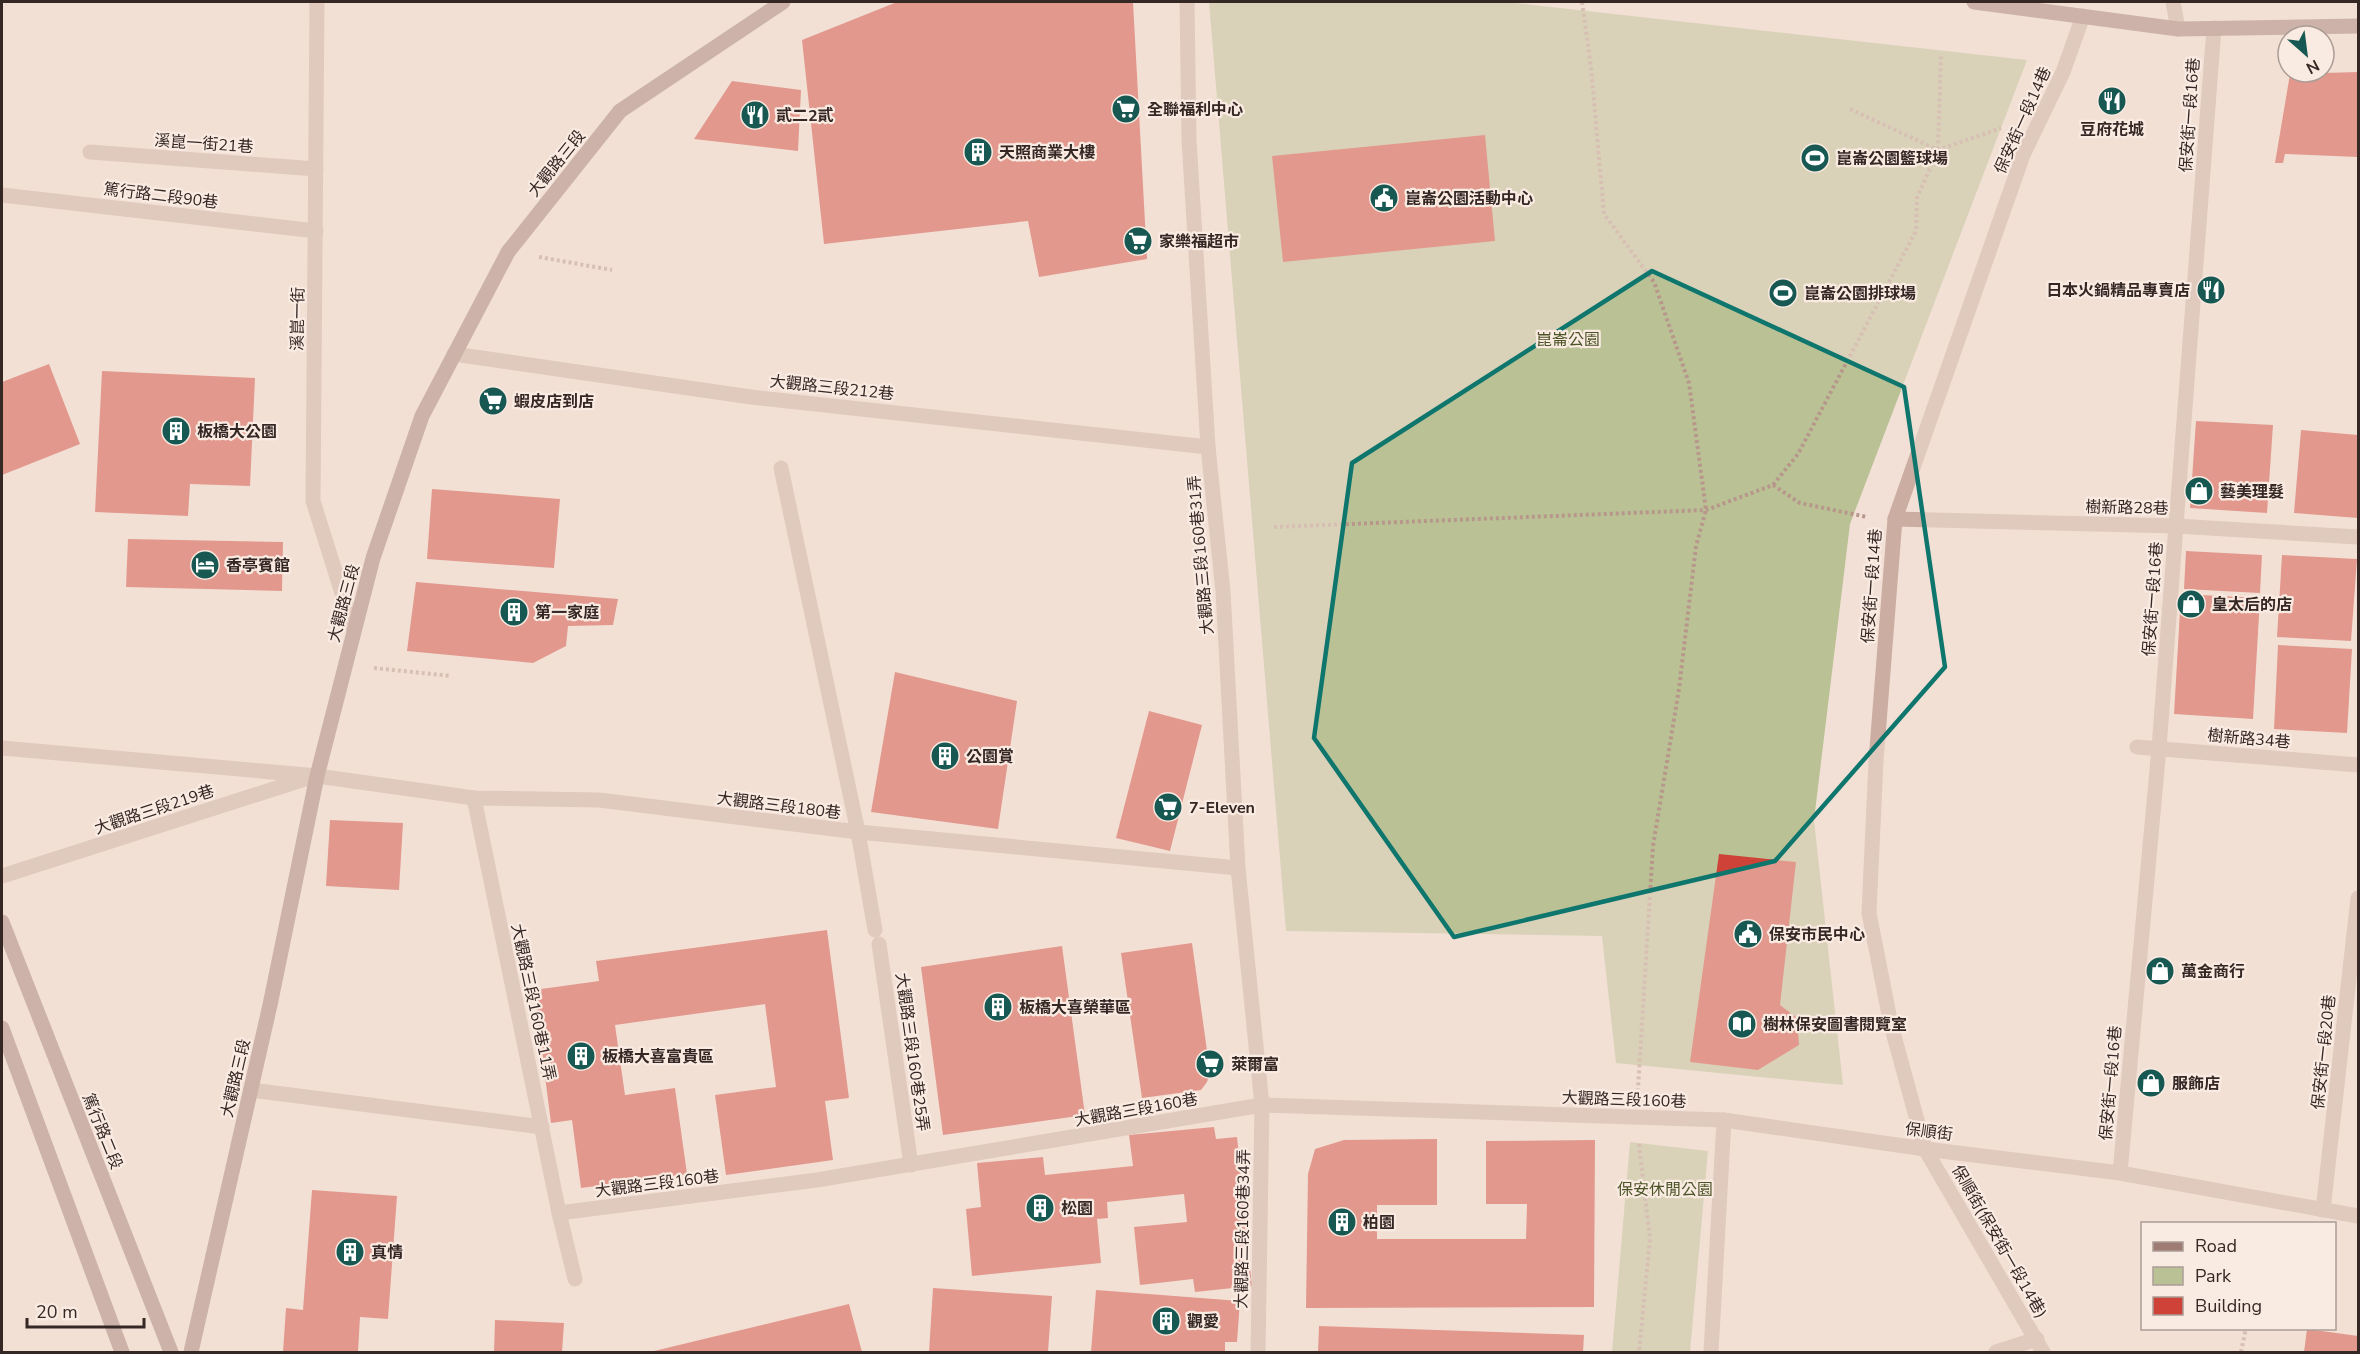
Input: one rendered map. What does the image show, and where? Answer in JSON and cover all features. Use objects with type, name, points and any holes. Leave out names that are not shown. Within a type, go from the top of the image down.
[{"type":"main road","name":"大觀路三段","points":[[191,1353],[251,1090],[317,776],[373,558],[422,416],[508,252],[620,111],[783,2]]},
{"type":"main road","points":[[1974,2],[2178,29],[2358,26]]},
{"type":"main road","name":"篤行路二段","points":[[2,922],[171,1353]]},
{"type":"main road","points":[[2,1028],[122,1353]]},
{"type":"street","name":"溪崑一街","points":[[318,2],[313,501],[354,631]]},
{"type":"street","name":"大觀路三段160巷31弄","points":[[1187,2],[1189,140],[1208,447],[1223,591],[1238,868],[1262,1105]]},
{"type":"street","points":[[2173,4],[2178,29]]},
{"type":"street","name":"保安街一段14巷","points":[[1925,1149],[1891,1025],[1869,913],[1876,761],[1895,519],[2023,155],[2063,72],[2083,16]]},
{"type":"street","name":"保安街一段16巷","points":[[2120,1173],[2159,748],[2214,28]]},
{"type":"street","name":"溪崑一街21巷","points":[[90,152],[316,169]]},
{"type":"street","name":"篤行路二段90巷","points":[[2,195],[316,231]]},
{"type":"street","name":"大觀路三段212巷","points":[[454,354],[751,397],[1208,447]]},
{"type":"street","name":"大觀路三段160巷25弄","points":[[781,468],[858,832],[877,937],[911,1165]]},
{"type":"street","name":"樹新路28巷","points":[[1895,519],[2176,526],[2358,537]]},
{"type":"street","name":"樹新路34巷","points":[[2137,747],[2358,765]]},
{"type":"street","name":"大觀路三段180巷","points":[[2,748],[317,776],[474,798],[599,801],[858,832],[1238,868]]},
{"type":"street","name":"大觀路三段219巷","points":[[2,876],[317,776]]},
{"type":"street","name":"大觀路三段160巷11弄","points":[[474,798],[559,1213],[575,1279]]},
{"type":"street","name":"保安街一段20巷","points":[[2323,1210],[2358,898]]},
{"type":"street","points":[[251,1090],[542,1127]]},
{"type":"street","name":"大觀路三段160巷","points":[[559,1213],[817,1180],[1262,1105],[1724,1120]]},
{"type":"street","name":"大觀路三段160巷34弄","points":[[1258,1353],[1262,1105]]},
{"type":"street","points":[[1711,1353],[1724,1120]]},
{"type":"street","name":"保順街","points":[[1724,1120],[1925,1149],[2120,1173],[2358,1216]]},
{"type":"street","name":"保順街(保安街一段14巷)","points":[[1925,1149],[2040,1346]]},
{"type":"street","points":[[1996,1353],[2040,1346]]},
{"type":"path","points":[[1582,2],[1591,67],[1604,214],[1654,282],[1689,383],[1706,510],[1696,546],[1678,689],[1653,846],[1636,1118],[1650,1239],[1639,1353]]},
{"type":"path","points":[[1274,527],[1706,510],[1773,485],[1798,454],[1916,231],[1917,198],[1938,150],[1941,53]]},
{"type":"path","points":[[1850,109],[1938,150],[2001,128]]},
{"type":"path","points":[[508,252],[612,270]]},
{"type":"path","points":[[1773,485],[1800,503],[1870,518],[1895,519]]},
{"type":"path","points":[[345,665],[451,676]]},
{"type":"path","points":[[2241,1353],[2246,1330]]},
{"type":"highlighted area","points":[[1652,271],[1904,387],[1945,667],[1775,861],[1454,937],[1314,738],[1352,463]]},
{"type":"green space","name":"崑崙公園","points":[[1209,2],[1505,2],[2027,60],[1850,524],[1814,820],[1843,1085],[1616,1063],[1602,936],[1286,931]]},
{"type":"green space","name":"保安休閒公園","points":[[1630,1142],[1708,1151],[1690,1352],[1612,1352]]},
{"type":"building","name":"天照商業大樓","points":[[897,2],[1133,2],[1147,259],[1039,277],[1028,221],[824,244],[802,40]]},
{"type":"building","points":[[2358,72],[2358,157],[2285,154],[2283,163],[2275,163],[2288,84],[2336,84],[2336,73]]},
{"type":"building","name":"貳二2貳","points":[[732,81],[801,90],[798,151],[694,139]]},
{"type":"building","name":"崑崙公園活動中心","points":[[1485,135],[1495,241],[1283,262],[1272,156]]},
{"type":"building","points":[[49,364],[80,444],[2,475],[2,382]]},
{"type":"building","name":"板橋大公園","points":[[102,371],[255,378],[250,486],[190,484],[188,516],[95,512]]},
{"type":"building","points":[[2196,421],[2273,425],[2267,513],[2190,508]]},
{"type":"building","points":[[2301,430],[2358,435],[2358,518],[2294,513]]},
{"type":"building","points":[[432,489],[560,499],[554,568],[427,559]]},
{"type":"building","name":"香亭賓館","points":[[128,539],[283,542],[282,591],[126,587]]},
{"type":"building","points":[[2186,551],[2262,555],[2260,593],[2184,589]]},
{"type":"building","points":[[2282,555],[2357,559],[2351,641],[2277,637]]},
{"type":"building","name":"第一家庭","points":[[416,582],[618,599],[613,625],[568,626],[566,646],[533,663],[407,651]]},
{"type":"building","points":[[2181,594],[2260,598],[2253,719],[2174,714]]},
{"type":"building","points":[[2278,645],[2352,649],[2347,733],[2274,729]]},
{"type":"building","name":"公園賞","points":[[895,672],[1017,701],[998,829],[871,812]]},
{"type":"building","points":[[1149,711],[1202,725],[1170,851],[1116,838]]},
{"type":"building","points":[[330,820],[403,823],[399,890],[326,886]]},
{"type":"building","name":"保安市民中心","points":[[1719,854],[1796,862],[1780,1005],[1797,1018],[1799,1045],[1758,1070],[1690,1062]]},
{"type":"building","name":"板橋大喜富貴區","points":[[827,930],[849,1098],[825,1101],[833,1160],[726,1175],[715,1095],[776,1087],[765,1004],[615,1025],[625,1095],[675,1088],[687,1174],[581,1188],[572,1120],[551,1123],[534,990],[599,981],[596,961]]},
{"type":"building","name":"板橋大喜榮華區","points":[[1192,943],[1210,1072],[1207,1082],[1201,1090],[1142,1098],[1121,953]]},
{"type":"building","name":"板橋大喜榮華區","points":[[1062,946],[1085,1115],[943,1135],[921,967]]},
{"type":"building","name":"松園","points":[[1214,1127],[1216,1139],[1237,1137],[1252,1286],[1195,1292],[1193,1279],[1140,1285],[1134,1227],[1187,1222],[1184,1194],[1107,1202],[1108,1218],[1097,1219],[1101,1263],[972,1276],[966,1209],[981,1207],[977,1163],[1043,1157],[1045,1175],[1133,1166],[1129,1135]]},
{"type":"building","name":"柏園","points":[[1437,1139],[1437,1205],[1377,1205],[1377,1239],[1526,1239],[1527,1204],[1486,1204],[1486,1141],[1595,1140],[1594,1307],[1306,1308],[1308,1174],[1315,1149],[1344,1140]]},
{"type":"building","name":"真情","points":[[312,1190],[397,1196],[388,1319],[360,1317],[358,1352],[283,1352],[286,1308],[303,1310]]},
{"type":"building","points":[[933,1288],[1052,1296],[1048,1352],[929,1352]]},
{"type":"building","name":"觀愛","points":[[1096,1290],[1240,1301],[1237,1342],[1225,1342],[1225,1352],[1091,1352]]},
{"type":"building","points":[[849,1304],[862,1352],[650,1352]]},
{"type":"building","points":[[495,1320],[564,1323],[562,1352],[494,1352]]},
{"type":"building","points":[[1319,1326],[1584,1335],[1583,1352],[1318,1352]]},
{"type":"building","points":[[2307,1330],[2358,1336],[2358,1352],[2304,1352]]},
{"type":"place","name":"豆府花城","points":[[2112,101]]},
{"type":"place","name":"全聯福利中心","points":[[1126,109]]},
{"type":"place","name":"貳二2貳","points":[[755,115]]},
{"type":"place","name":"天照商業大樓","points":[[978,152]]},
{"type":"place","name":"崑崙公園籃球場","points":[[1815,158]]},
{"type":"place","name":"崑崙公園活動中心","points":[[1384,198]]},
{"type":"place","name":"家樂福超市","points":[[1138,241]]},
{"type":"place","name":"日本火鍋精品專賣店","points":[[2211,290]]},
{"type":"place","name":"崑崙公園排球場","points":[[1783,293]]},
{"type":"place","name":"蝦皮店到店","points":[[493,401]]},
{"type":"place","name":"板橋大公園","points":[[176,431]]},
{"type":"place","name":"藝美理髮","points":[[2199,491]]},
{"type":"place","name":"香亭賓館","points":[[205,565]]},
{"type":"place","name":"皇太后的店","points":[[2191,604]]},
{"type":"place","name":"第一家庭","points":[[514,612]]},
{"type":"place","name":"公園賞","points":[[945,756]]},
{"type":"place","name":"7-Eleven","points":[[1168,807]]},
{"type":"place","name":"保安市民中心","points":[[1748,934]]},
{"type":"place","name":"萬金商行","points":[[2160,971]]},
{"type":"place","name":"板橋大喜榮華區","points":[[998,1007]]},
{"type":"place","name":"樹林保安圖書閱覽室","points":[[1742,1024]]},
{"type":"place","name":"板橋大喜富貴區","points":[[581,1056]]},
{"type":"place","name":"萊爾富","points":[[1210,1064]]},
{"type":"place","name":"服飾店","points":[[2151,1083]]},
{"type":"place","name":"松園","points":[[1040,1208]]},
{"type":"place","name":"柏園","points":[[1342,1222]]},
{"type":"place","name":"真情","points":[[350,1252]]},
{"type":"place","name":"觀愛","points":[[1166,1321]]}]
